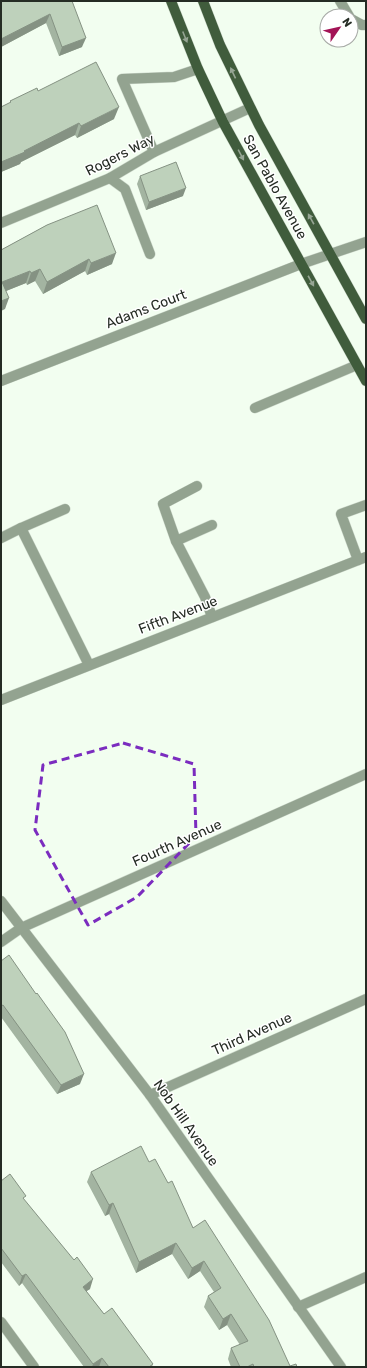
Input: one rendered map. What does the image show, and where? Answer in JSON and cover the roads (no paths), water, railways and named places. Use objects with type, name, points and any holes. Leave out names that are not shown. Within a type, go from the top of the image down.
[{"type":"main road","name":"San Pablo Avenue","points":[[171,1],[198,69],[223,122],[366,381]]},
{"type":"main road","name":"San Pablo Avenue","points":[[203,1],[220,45],[250,108],[366,319]]},
{"type":"street","points":[[154,152],[122,79],[174,77],[198,69]]},
{"type":"street","name":"Rogers Way","points":[[1,223],[110,178],[154,152],[223,122],[250,108]]},
{"type":"street","points":[[110,178],[125,189],[150,254]]},
{"type":"street","name":"Adams Court","points":[[1,381],[301,264],[366,242]]},
{"type":"street","points":[[255,408],[358,365]]},
{"type":"street","points":[[197,486],[163,504],[176,541],[205,597],[212,617]]},
{"type":"street","points":[[362,559],[341,514],[366,505]]},
{"type":"street","points":[[1,538],[20,528],[65,509]]},
{"type":"street","points":[[176,541],[212,524]]},
{"type":"street","points":[[20,528],[89,665]]},
{"type":"street","name":"Fifth Avenue","points":[[1,700],[362,559]]},
{"type":"street","name":"Fourth Avenue","points":[[1,942],[21,928],[366,774]]},
{"type":"street","name":"Nob Hill Avenue","points":[[1,901],[150,1095],[341,1367]]},
{"type":"street","name":"Third Avenue","points":[[150,1095],[366,999]]},
{"type":"street","points":[[298,1307],[366,1277]]},
{"type":"street","points":[[1,1322],[34,1367]]}]
